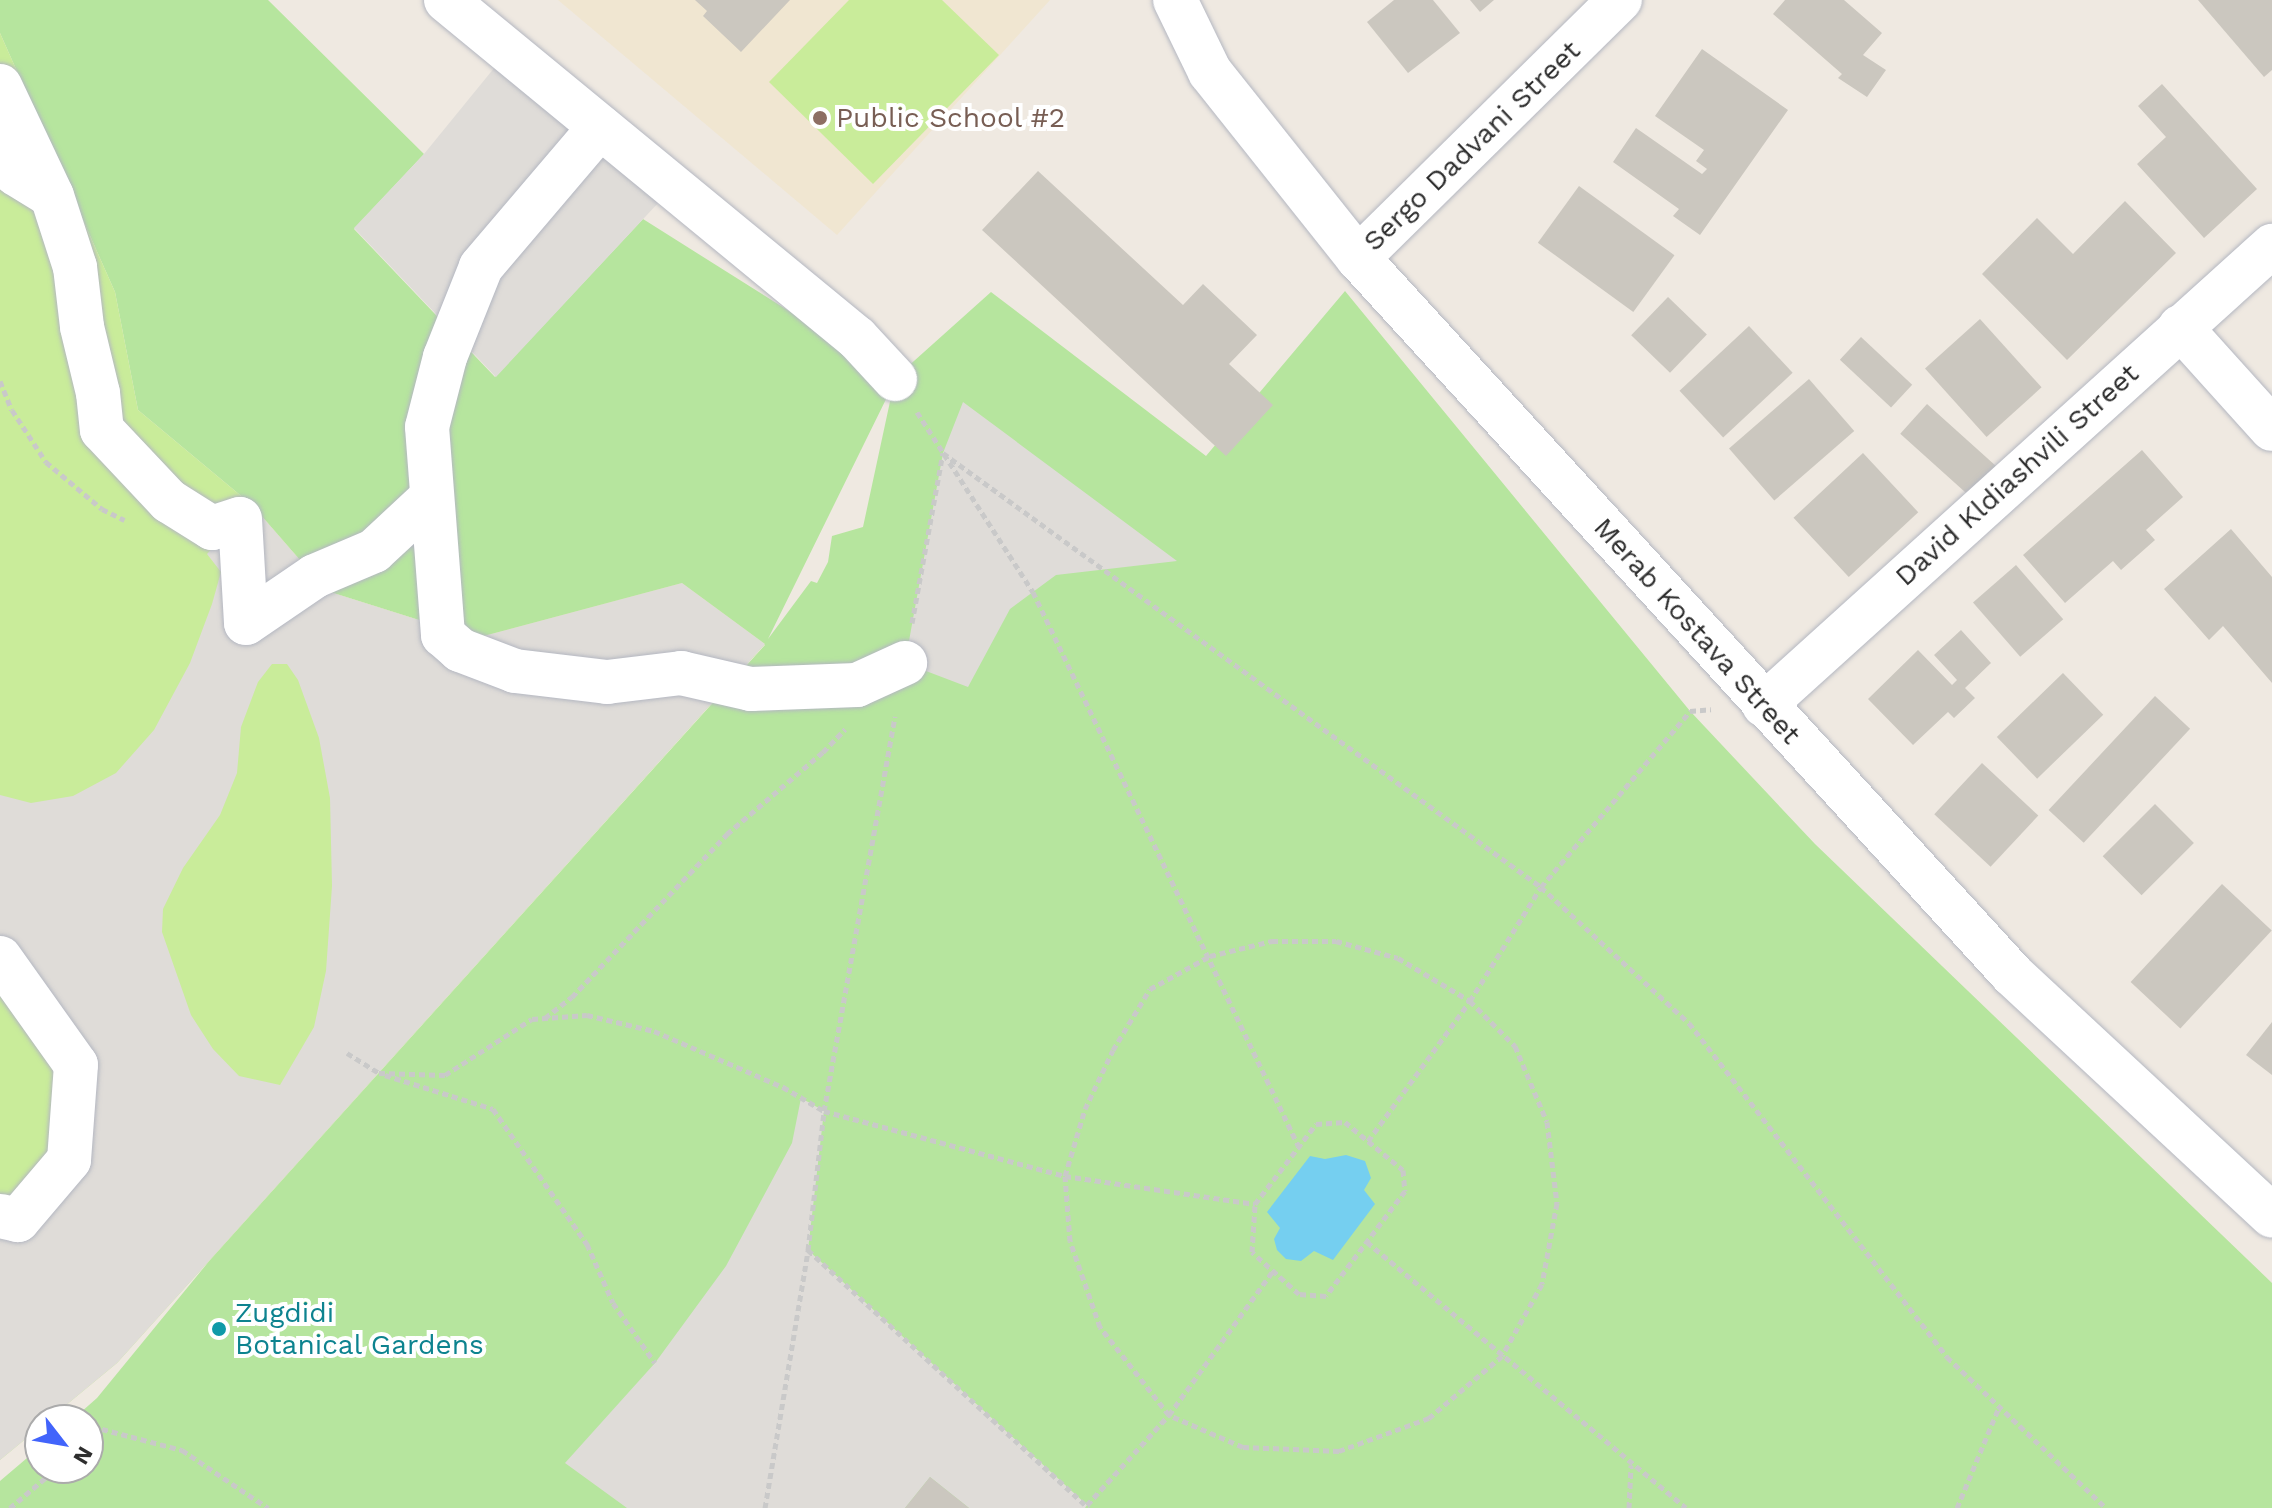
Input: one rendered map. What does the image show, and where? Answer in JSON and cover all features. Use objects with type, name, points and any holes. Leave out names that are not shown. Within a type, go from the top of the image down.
[{"type":"street","points":[[446,0],[857,338],[895,379]]},
{"type":"street","name":"Merab Kostava Street","points":[[1175,0],[1210,72],[1358,258],[2012,974],[2272,1216]]},
{"type":"street","name":"Sergo Dadvani Street","points":[[1358,258],[1620,0]]},
{"type":"street","points":[[0,86],[52,196],[75,267],[82,327],[98,393],[102,430],[169,501],[212,528],[240,519],[246,623],[315,576],[374,551],[431,498]]},
{"type":"street","points":[[600,127],[481,267],[445,357],[427,427],[443,635],[460,650],[515,671],[607,682],[681,673],[751,689],[857,685],[905,663]]},
{"type":"street","points":[[0,159],[16,174],[52,196]]},
{"type":"street","name":"David Kldiashvili Street","points":[[1764,705],[2272,246]]},
{"type":"street","points":[[2180,327],[2272,429]]},
{"type":"street","points":[[0,958],[76,1065],[69,1160],[18,1220],[0,1216]]},
{"type":"path","points":[[895,379],[1033,592],[1298,1145]]},
{"type":"path","points":[[765,1508],[808,1250],[824,1111],[943,453]]},
{"type":"path","points":[[943,453],[1541,887],[1689,1023],[1947,1357],[2106,1508]]},
{"type":"path","points":[[1368,1141],[1470,1001],[1541,887],[1690,711],[1764,705]]},
{"type":"path","points":[[545,1018],[572,997],[727,834],[823,752],[854,719]]},
{"type":"path","points":[[1272,941],[1336,941],[1398,958],[1470,1001],[1515,1046],[1547,1122],[1557,1203],[1542,1284],[1502,1356],[1429,1418],[1339,1451],[1243,1447],[1169,1415],[1100,1327],[1070,1241],[1065,1176],[1085,1109],[1113,1050],[1150,989],[1210,956],[1272,941]]},
{"type":"path","points":[[379,1073],[445,1075],[532,1019],[587,1015],[654,1031],[783,1087],[824,1111],[1065,1176],[1255,1204]]},
{"type":"path","points":[[347,1053],[379,1073],[493,1109],[587,1244],[613,1303],[655,1363]]},
{"type":"path","points":[[1345,1122],[1403,1170],[1405,1191],[1326,1296],[1299,1294],[1252,1252],[1255,1204],[1298,1145],[1316,1124],[1345,1122]]},
{"type":"path","points":[[1367,1242],[1686,1508]]},
{"type":"path","points":[[808,1250],[1088,1506],[1169,1415],[1273,1271]]},
{"type":"path","points":[[1957,1508],[1999,1407]]},
{"type":"path","points":[[104,1430],[182,1450],[268,1508]]},
{"type":"path","points":[[1629,1508],[1631,1464]]},
{"type":"path","points":[[10,1508],[38,1484]]},
{"type":"shaded area","name":"Public School #2","points":[[558,0],[1050,0],[837,235]]},
{"type":"shaded area","points":[[508,51],[673,187],[496,377],[354,228],[424,154]]},
{"type":"shaded area","points":[[963,402],[1177,561],[1056,575],[1010,609],[968,687],[905,663],[943,453]]},
{"type":"shaded area","points":[[252,505],[327,591],[476,638],[682,583],[765,644],[117,1363],[67,1404],[24,1404],[24,1440],[0,1460],[0,1216],[69,1160],[76,1065],[0,958],[0,795],[31,803],[73,796],[116,773],[154,730],[190,663],[221,572],[207,554]],"holes":[[[272,664],[287,664],[298,680],[319,738],[330,798],[332,886],[326,971],[314,1027],[280,1085],[239,1076],[213,1049],[191,1015],[162,932],[163,909],[183,868],[220,815],[237,773],[241,727],[258,682]]]},
{"type":"shaded area","points":[[801,1098],[824,1111],[808,1250],[1087,1505],[1085,1508],[969,1508],[930,1477],[905,1508],[627,1508],[565,1463],[655,1363],[726,1266],[792,1143]]},
{"type":"green space","points":[[0,0],[268,0],[424,154],[354,229],[495,377],[643,219],[895,378],[991,292],[1206,456],[1345,291],[1690,711],[1815,844],[2272,1283],[2272,1508],[0,1508],[0,1481],[24,1461],[24,1484],[104,1484],[104,1404],[90,1404],[210,1260],[765,645],[476,638],[327,591],[252,505],[138,410],[115,292],[0,33]],"holes":[[[894,383],[863,527],[832,536],[828,562],[817,583],[811,581],[768,639]]]},
{"type":"green space","points":[[849,0],[942,0],[999,55],[873,184],[769,82]]},
{"type":"green space","points":[[0,33],[115,292],[138,410],[252,505],[327,591],[476,638],[682,583],[765,644],[117,1363],[67,1404],[24,1404],[24,1440],[0,1460]]},
{"type":"water","points":[[1346,1155],[1365,1161],[1371,1178],[1364,1190],[1375,1204],[1333,1260],[1314,1251],[1301,1261],[1286,1259],[1277,1250],[1274,1239],[1280,1228],[1267,1212],[1310,1156],[1325,1159]]},
{"type":"building","points":[[695,0],[790,0],[741,52],[703,16],[707,11]]},
{"type":"building","points":[[1394,0],[1433,0],[1460,33],[1408,73],[1367,22]]},
{"type":"building","points":[[1470,0],[1494,0],[1480,12]]},
{"type":"building","points":[[1785,0],[1844,0],[1882,33],[1863,55],[1886,70],[1867,97],[1838,78],[1842,74],[1773,14]]},
{"type":"building","points":[[2198,0],[2272,0],[2272,70],[2264,77]]},
{"type":"building","points":[[1702,49],[1788,110],[1700,235],[1673,216],[1679,209],[1613,162],[1636,128],[1702,174],[1707,169],[1696,161],[1704,150],[1655,116]]},
{"type":"building","points":[[2162,84],[2257,189],[2204,238],[2137,164],[2166,137],[2138,106]]},
{"type":"building","points":[[1038,171],[1183,305],[1203,284],[1257,335],[1229,364],[1273,405],[1226,456],[982,230]]},
{"type":"building","points":[[1579,186],[1674,255],[1633,312],[1538,243]]},
{"type":"building","points":[[2125,201],[2176,253],[2067,360],[1982,274],[2037,218],[2073,254]]},
{"type":"building","points":[[1668,297],[1707,335],[1670,373],[1631,335]]},
{"type":"building","points":[[1980,319],[2042,387],[1987,437],[1925,369]]},
{"type":"building","points":[[1749,326],[1793,373],[1723,438],[1680,391]]},
{"type":"building","points":[[1861,337],[1912,385],[1891,407],[1840,360]]},
{"type":"building","points":[[1809,379],[1854,431],[1774,501],[1729,449]]},
{"type":"building","points":[[1927,404],[2000,470],[1973,499],[1900,434]]},
{"type":"building","points":[[2142,450],[2183,497],[2146,530],[2155,540],[2121,570],[2113,561],[2065,603],[2023,555]]},
{"type":"building","points":[[1863,453],[1918,512],[1849,577],[1794,518]]},
{"type":"building","points":[[2231,529],[2272,577],[2272,683],[2223,626],[2209,640],[2164,589]]},
{"type":"building","points":[[2016,565],[2063,619],[2020,657],[1973,602]]},
{"type":"building","points":[[1961,630],[1991,663],[1965,688],[1975,698],[1954,718],[1948,712],[1913,745],[1868,699],[1918,650],[1952,685],[1957,680],[1934,655]]},
{"type":"building","points":[[2063,673],[2103,715],[2037,779],[1997,737]]},
{"type":"building","points":[[2155,696],[2190,729],[2084,843],[2049,810]]},
{"type":"building","points":[[1982,763],[2038,816],[1991,867],[1934,814]]},
{"type":"building","points":[[2155,804],[2194,843],[2142,895],[2103,856]]},
{"type":"building","points":[[2222,884],[2272,930],[2180,1028],[2131,982]]},
{"type":"building","points":[[2272,1022],[2272,1075],[2246,1055]]},
{"type":"building","points":[[930,1477],[969,1508],[905,1508]]},
{"type":"place","name":"Public School #2","points":[[820,118]]},
{"type":"place","name":"Zugdidi Botanical Gardens","points":[[219,1329]]}]
